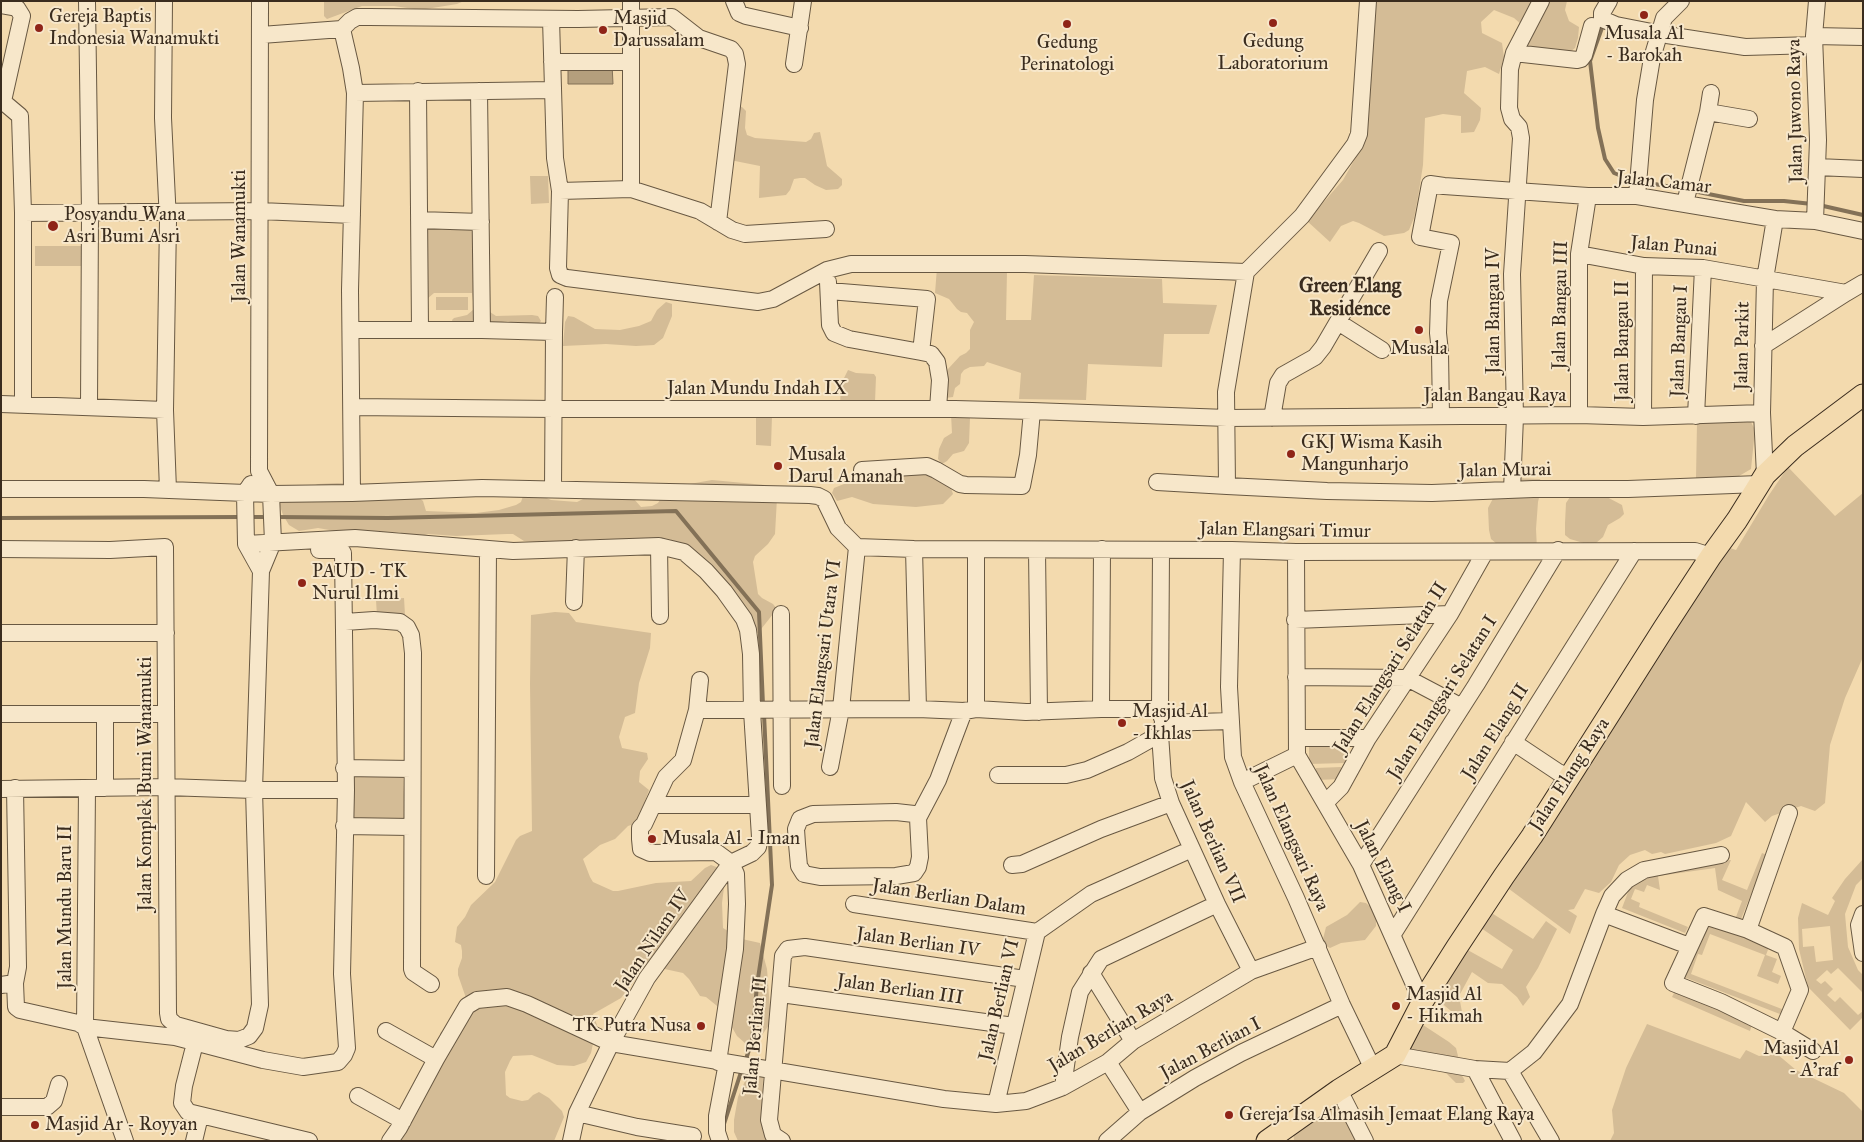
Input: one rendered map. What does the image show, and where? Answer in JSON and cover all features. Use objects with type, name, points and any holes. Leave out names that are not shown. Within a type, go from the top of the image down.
[{"type":"main road","name":"Jalan Elang Raya","points":[[1267,1141],[1338,1090],[1395,1054],[1424,1000],[1762,479],[1796,446],[1863,395]]},
{"type":"street","points":[[87,1],[90,407]]},
{"type":"street","points":[[164,1],[163,118],[168,212],[165,410],[168,490]]},
{"type":"street","name":"Jalan Wanamukti","points":[[259,471],[260,1]]},
{"type":"street","points":[[631,1],[631,189]]},
{"type":"street","points":[[734,1],[738,13],[800,28]]},
{"type":"street","points":[[794,64],[803,1]]},
{"type":"street","points":[[1227,486],[1226,392],[1246,272],[1302,216],[1355,144],[1358,134],[1368,1]]},
{"type":"street","name":"Jalan Bangau IV","points":[[1512,490],[1515,417],[1512,274],[1520,138],[1519,127],[1512,119],[1508,101],[1510,69],[1514,53],[1541,1]]},
{"type":"street","points":[[1514,53],[1581,59],[1603,24],[1602,13],[1609,1]]},
{"type":"street","points":[[1638,186],[1645,100],[1652,58],[1664,18],[1681,1]]},
{"type":"street","name":"Jalan Juwono Raya","points":[[1816,212],[1817,167],[1814,41],[1817,1]]},
{"type":"street","points":[[1,5],[17,8],[22,16],[2,100],[20,116],[23,213],[23,405]]},
{"type":"street","points":[[261,35],[342,29],[357,17],[551,19],[672,17],[699,38],[731,49],[735,54],[737,64],[718,222]]},
{"type":"street","points":[[551,19],[554,158],[560,191],[558,268],[560,275],[567,278],[758,302],[773,299],[827,270],[851,264],[1035,264],[1246,272]]},
{"type":"street","points":[[1603,24],[1745,47],[1863,37]]},
{"type":"street","points":[[342,29],[355,93],[350,290],[352,493]]},
{"type":"street","points":[[552,62],[631,62]]},
{"type":"street","points":[[355,93],[553,90]]},
{"type":"street","points":[[418,92],[420,330]]},
{"type":"street","points":[[479,92],[482,330]]},
{"type":"street","points":[[1687,196],[1711,93]]},
{"type":"street","points":[[1708,112],[1749,120]]},
{"type":"street","points":[[1817,167],[1863,169]]},
{"type":"street","name":"Jalan Camar","points":[[1442,416],[1438,333],[1439,300],[1451,243],[1420,237],[1430,184],[1588,196],[1638,186],[1687,196],[1775,219],[1816,212],[1863,231]]},
{"type":"street","points":[[560,191],[631,189],[700,211],[732,230],[745,234],[826,229]]},
{"type":"street","name":"Jalan Bangau III","points":[[1579,416],[1579,254],[1588,196]]},
{"type":"street","points":[[23,213],[260,211],[352,215]]},
{"type":"street","name":"Jalan Parkit","points":[[1762,479],[1765,279],[1775,219]]},
{"type":"street","points":[[419,220],[481,222]]},
{"type":"street","points":[[1272,418],[1278,383],[1283,375],[1315,357],[1324,348],[1379,251]]},
{"type":"street","name":"Jalan Punai","points":[[1579,254],[1644,266],[1703,268],[1846,294]]},
{"type":"street","name":"Jalan Bangau II","points":[[1643,417],[1644,266]]},
{"type":"street","name":"Jalan Bangau I","points":[[1696,416],[1703,268]]},
{"type":"street","points":[[827,270],[830,325],[834,333],[849,339],[931,354],[937,362],[940,380],[938,409]]},
{"type":"street","points":[[1763,346],[1863,283]]},
{"type":"street","points":[[828,291],[927,299],[921,352]]},
{"type":"street","points":[[553,488],[556,297]]},
{"type":"street","points":[[1338,322],[1382,350]]},
{"type":"street","points":[[351,330],[554,332]]},
{"type":"street","points":[[1,404],[165,410]]},
{"type":"street","name":"Jalan Mundu Indah IX","points":[[352,407],[960,409],[1032,411]]},
{"type":"street","points":[[862,470],[927,466],[966,486],[1020,487],[1023,485],[1028,455],[1032,411]]},
{"type":"street","name":"Jalan Bangau Raya","points":[[1032,411],[1227,418],[1643,417],[1762,413]]},
{"type":"street","points":[[254,790],[261,571],[275,538],[271,498],[259,471]]},
{"type":"street","points":[[259,471],[245,499],[246,539],[261,571]]},
{"type":"street","name":"Jalan Murai","points":[[1157,482],[1327,491],[1432,493],[1628,489],[1762,479]]},
{"type":"street","points":[[1,489],[168,490],[245,499],[482,488],[766,493],[818,496],[824,499],[830,507],[838,528],[857,547]]},
{"type":"street","points":[[275,538],[295,550],[340,550],[343,553],[345,622],[344,768],[346,790],[342,974],[347,1048],[344,1055],[338,1062],[303,1067],[277,1064],[175,1037],[85,1027],[78,1023],[20,1010],[16,1007],[8,984],[18,967],[8,789],[166,787],[254,790],[346,790]]},
{"type":"street","points":[[246,539],[355,538],[488,550],[660,546],[684,552],[706,571],[724,591],[744,619],[748,630],[751,654],[767,710],[782,786]]},
{"type":"street","points":[[660,546],[660,616]]},
{"type":"street","name":"Jalan Elangsari Timur","points":[[857,547],[976,550],[1102,549],[1296,552],[1695,551],[1711,556]]},
{"type":"street","name":"Jalan Elangsari Utara VI","points":[[830,767],[841,709],[857,547]]},
{"type":"street","name":"Jalan Komplek Bumi Wanamukti","points":[[1,549],[110,550],[165,548],[167,1007],[169,1019],[176,1025],[226,1039],[239,1040],[249,1036],[255,1028],[260,1005],[254,790]]},
{"type":"street","points":[[574,602],[576,548]]},
{"type":"street","points":[[914,549],[918,709]]},
{"type":"street","points":[[1101,709],[1102,549]]},
{"type":"street","points":[[486,876],[488,550]]},
{"type":"street","points":[[918,818],[914,814],[906,812],[806,815],[800,819],[796,829],[799,866],[804,874],[812,877],[896,876],[914,873],[918,867],[920,857],[918,818],[938,780],[970,710],[976,550]]},
{"type":"street","points":[[1036,550],[1039,712]]},
{"type":"street","name":"Jalan Berlian VII","points":[[1161,550],[1162,778],[1171,803],[1217,904],[1251,971]]},
{"type":"street","name":"Jalan Elangsari Raya","points":[[1232,550],[1229,688],[1233,758],[1342,1005],[1373,1069]]},
{"type":"street","name":"Jalan Elangsari Selatan I","points":[[1361,865],[1462,707],[1558,550]]},
{"type":"street","name":"Jalan Elang II","points":[[1393,934],[1634,551]]},
{"type":"street","points":[[1242,782],[1297,756],[1296,552]]},
{"type":"street","name":"Jalan Elangsari Selatan II","points":[[1326,802],[1341,788],[1368,738],[1450,614],[1486,552]]},
{"type":"street","points":[[731,863],[752,853],[758,847],[760,837],[757,805],[767,710],[781,614]]},
{"type":"street","points":[[1295,620],[1450,614]]},
{"type":"street","points":[[345,622],[374,620],[400,622],[407,627],[411,635],[413,653],[412,969],[413,972],[431,984]]},
{"type":"street","points":[[1,633],[166,633]]},
{"type":"street","points":[[1296,677],[1407,678],[1462,707]]},
{"type":"street","points":[[577,1113],[635,1134],[688,1139],[719,1136],[717,1116],[727,1063],[735,948],[736,880],[731,863],[716,852],[650,853],[641,849],[640,828],[654,805],[666,777],[683,760],[698,710],[700,680]]},
{"type":"street","points":[[698,710],[918,709],[1039,712],[1101,709],[1161,722],[1231,721]]},
{"type":"street","points":[[1,714],[166,714]]},
{"type":"street","points":[[105,714],[105,788]]},
{"type":"street","points":[[998,775],[1066,775],[1087,770],[1128,752],[1161,722]]},
{"type":"street","points":[[1296,738],[1368,738]]},
{"type":"street","points":[[1513,742],[1558,772],[1570,777]]},
{"type":"street","name":"Jalan Elang I","points":[[1297,756],[1326,802],[1361,865],[1417,991],[1424,1000]]},
{"type":"street","points":[[344,768],[412,769]]},
{"type":"street","name":"Jalan Mundu Baru II","points":[[87,788],[85,1027],[125,1141]]},
{"type":"street","points":[[1012,866],[1022,864],[1101,829],[1171,803]]},
{"type":"street","points":[[654,805],[757,805]]},
{"type":"street","points":[[1748,930],[1789,814]]},
{"type":"street","points":[[344,826],[412,827]]},
{"type":"street","name":"Jalan Berlian VI","points":[[996,1104],[1037,932],[1091,894],[1192,849]]},
{"type":"street","points":[[1395,1054],[1475,1069],[1510,1071],[1534,1052],[1570,1004],[1612,896],[1627,880],[1644,870],[1721,855]]},
{"type":"street","name":"Jalan Nilam IV","points":[[571,1141],[577,1113],[610,1043],[648,978],[731,863]]},
{"type":"street","name":"Jalan Berlian Dalam","points":[[854,904],[1037,932]]},
{"type":"street","points":[[1063,1087],[1070,1037],[1080,992],[1101,959],[1217,904]]},
{"type":"street","points":[[1604,914],[1689,946]]},
{"type":"street","points":[[1863,914],[1859,925],[1863,953]]},
{"type":"street","points":[[1782,1032],[1800,990],[1785,946],[1748,930],[1704,916],[1673,983],[1721,1002],[1782,1032],[1813,1051]]},
{"type":"street","name":"Jalan Berlian II","points":[[782,1141],[773,1135],[769,1120],[766,1068],[781,994],[783,956],[792,947],[805,947]]},
{"type":"street","name":"Jalan Berlian IV","points":[[805,947],[1025,978]]},
{"type":"street","name":"Jalan Berlian Raya","points":[[390,1141],[468,1006],[477,1000],[507,997],[527,1004],[610,1043],[944,1099],[996,1104],[1026,1101],[1063,1087],[1108,1062],[1133,1041],[1251,971],[1318,947]]},
{"type":"street","points":[[1091,972],[1133,1041]]},
{"type":"street","name":"Jalan Berlian III","points":[[781,994],[1014,1026]]},
{"type":"street","name":"Jalan Berlian I","points":[[1107,1141],[1140,1112],[1194,1078],[1342,1005]]},
{"type":"street","points":[[386,1031],[436,1059]]},
{"type":"street","points":[[195,1043],[182,1102],[188,1112],[275,1136],[309,1141]]},
{"type":"street","points":[[1108,1062],[1140,1112]]},
{"type":"street","points":[[1475,1069],[1513,1141]]},
{"type":"street","points":[[1510,1071],[1551,1141]]},
{"type":"street","points":[[1,1107],[47,1107],[54,1101],[59,1084]]},
{"type":"street","points":[[1338,1090],[1365,1141]]},
{"type":"street","points":[[358,1096],[403,1121]]},
{"type":"street","points":[[194,1141],[200,1116]]},
{"type":"shaded area","points":[[324,1],[464,1],[426,9],[362,6],[327,19],[324,16]]},
{"type":"shaded area","points":[[1375,1],[1567,1],[1565,10],[1569,21],[1579,27],[1578,38],[1575,48],[1570,52],[1526,47],[1529,31],[1514,18],[1494,10],[1481,22],[1482,33],[1502,43],[1504,57],[1499,74],[1485,67],[1467,71],[1464,93],[1481,108],[1480,120],[1474,132],[1461,133],[1461,116],[1443,114],[1425,118],[1423,165],[1414,218],[1409,230],[1404,233],[1384,236],[1353,221],[1341,226],[1330,242],[1307,221],[1343,180],[1364,143]]},
{"type":"shaded area","points":[[568,64],[612,64],[613,84],[568,84]]},
{"type":"shaded area","points":[[737,106],[742,107],[746,111],[745,128],[747,135],[755,138],[806,142],[811,139],[814,133],[820,132],[827,166],[842,179],[842,185],[838,189],[826,190],[805,178],[800,178],[794,179],[786,195],[759,198],[760,166],[730,160]]},
{"type":"shaded area","points":[[530,176],[548,176],[549,203],[531,204]]},
{"type":"shaded area","points":[[471,219],[487,310],[496,316],[538,316],[541,321],[537,326],[519,325],[508,321],[472,327],[453,323],[452,320],[454,318],[467,315],[474,309],[472,293],[434,293],[427,299],[423,221]]},
{"type":"shaded area","points":[[35,246],[81,246],[81,266],[35,266]]},
{"type":"shaded area","points":[[937,268],[1007,271],[1006,320],[1031,320],[1034,275],[1162,279],[1163,303],[1217,305],[1209,334],[1164,334],[1162,367],[1088,364],[1086,400],[1019,399],[1021,373],[987,362],[984,366],[970,367],[964,370],[961,374],[960,384],[955,388],[953,397],[945,398],[944,378],[948,369],[960,356],[970,349],[970,330],[974,322],[967,313],[957,309],[949,299],[935,293]]},
{"type":"shaded area","points":[[436,297],[468,297],[468,310],[436,310]]},
{"type":"shaded area","points":[[666,302],[672,304],[672,316],[663,338],[654,345],[606,344],[563,346],[565,322],[568,316],[574,317],[595,329],[620,330],[651,321],[657,310]]},
{"type":"shaded area","points":[[848,370],[856,373],[874,374],[876,377],[875,402],[840,404],[841,384]]},
{"type":"shaded area","points":[[951,414],[968,416],[970,418],[969,443],[964,451],[953,454],[942,464],[938,459],[939,449],[944,438],[952,433]]},
{"type":"shaded area","points":[[756,415],[772,416],[771,446],[756,445]]},
{"type":"shaded area","points":[[1751,422],[1755,430],[1751,469],[1734,479],[1696,478],[1697,423]]},
{"type":"shaded area","points":[[1788,467],[1835,516],[1863,493],[1863,657],[1845,698],[1830,745],[1825,803],[1815,811],[1801,806],[1772,816],[1765,822],[1746,802],[1731,836],[1716,843],[1665,854],[1661,852],[1652,854],[1645,850],[1630,855],[1619,865],[1611,882],[1599,893],[1585,889],[1574,909],[1568,910],[1577,916],[1570,934],[1505,886],[1670,633],[1730,548],[1736,550]]},
{"type":"shaded area","points":[[919,472],[949,482],[953,494],[943,504],[916,507],[873,504],[852,497],[837,501],[832,493],[834,488],[854,478],[884,480],[894,474]]},
{"type":"shaded area","points":[[1514,478],[1540,479],[1542,485],[1538,502],[1537,549],[1509,554],[1491,539],[1488,508],[1499,487]]},
{"type":"shaded area","points":[[712,480],[765,485],[770,488],[777,498],[775,534],[768,544],[755,556],[753,562],[758,594],[777,609],[758,633],[752,632],[674,541],[669,539],[616,542],[596,539],[555,543],[524,541],[513,534],[456,536],[428,534],[410,536],[399,532],[335,531],[318,528],[299,531],[289,525],[279,503],[281,497],[318,484],[337,483],[389,484],[418,497],[423,501],[426,511],[476,513],[499,510],[516,505],[521,502],[523,496],[540,495],[551,500],[577,502],[587,497],[627,491],[641,507],[652,506],[658,503],[667,488]]},
{"type":"shaded area","points":[[1572,494],[1603,495],[1622,505],[1624,514],[1608,525],[1603,537],[1596,543],[1587,544],[1570,539],[1565,535],[1565,523],[1566,503]]},
{"type":"shaded area","points":[[404,598],[405,615],[377,616],[376,600]]},
{"type":"shaded area","points":[[555,612],[569,613],[576,622],[651,633],[650,648],[639,683],[635,713],[625,717],[619,737],[622,748],[647,753],[648,759],[640,771],[639,782],[649,790],[637,823],[628,826],[615,839],[600,845],[583,859],[590,877],[593,882],[613,891],[618,891],[656,883],[691,881],[711,865],[722,869],[725,880],[722,903],[723,928],[742,939],[760,943],[767,969],[771,1022],[756,1042],[746,1044],[737,1036],[722,1010],[706,997],[700,996],[683,973],[660,968],[640,974],[621,998],[593,1014],[597,1025],[591,1053],[586,1062],[574,1066],[557,1065],[532,1055],[513,1056],[510,1061],[505,1072],[506,1095],[522,1101],[528,1100],[539,1092],[549,1098],[562,1111],[564,1117],[554,1141],[401,1141],[441,1065],[440,1033],[449,1025],[466,998],[458,975],[462,951],[461,945],[455,942],[457,927],[471,905],[495,882],[516,840],[520,836],[532,831],[531,615]]},
{"type":"shaded area","points":[[1345,746],[1345,763],[1309,764],[1309,747]]},
{"type":"shaded area","points":[[1341,767],[1341,779],[1316,780],[1316,768]]},
{"type":"shaded area","points":[[352,773],[403,774],[405,817],[400,820],[353,820]]},
{"type":"shaded area","points":[[1762,853],[1767,855],[1741,919],[1736,917],[1742,901],[1718,890],[1715,868],[1658,876],[1660,890],[1647,885],[1644,892],[1635,889],[1631,899],[1640,903],[1639,907],[1688,927],[1685,933],[1622,908],[1633,879],[1657,871],[1731,860],[1722,880],[1747,890]]},
{"type":"shaded area","points":[[1863,859],[1863,878],[1856,885],[1845,914],[1848,947],[1858,970],[1863,975],[1863,993],[1838,968],[1831,974],[1827,970],[1816,980],[1821,984],[1825,981],[1833,989],[1827,995],[1835,1002],[1840,997],[1858,1015],[1863,1011],[1863,1017],[1850,1030],[1808,987],[1799,949],[1798,918],[1802,903],[1828,915],[1835,901],[1832,898],[1845,879]],"holes":[[[1830,926],[1833,960],[1816,962],[1814,946],[1803,947],[1802,929]]]},
{"type":"shaded area","points":[[1360,902],[1366,903],[1376,912],[1376,926],[1365,940],[1341,943],[1330,948],[1324,945],[1323,939],[1326,927],[1347,915]]},
{"type":"shaded area","points":[[1490,912],[1533,939],[1546,921],[1557,929],[1538,968],[1526,987],[1530,997],[1523,1006],[1517,997],[1502,984],[1488,983],[1472,972],[1459,996],[1462,1012],[1451,1011],[1432,995],[1464,948],[1502,969],[1513,950],[1481,928]]},
{"type":"shaded area","points":[[1706,923],[1769,947],[1766,955],[1777,959],[1772,972],[1781,976],[1778,984],[1757,976],[1765,955],[1710,934],[1702,955],[1698,954],[1691,974],[1787,1011],[1785,1016],[1684,977]]},
{"type":"shaded area","points":[[1675,991],[1752,1024],[1750,1031],[1672,997]]},
{"type":"shaded area","points":[[1647,1024],[1740,1059],[1746,1050],[1759,1056],[1777,1054],[1796,1070],[1844,1093],[1863,1112],[1863,1141],[1610,1141],[1614,1133],[1612,1110],[1626,1068]]},
{"type":"shaded area","points":[[1423,1025],[1456,1048],[1459,1060],[1456,1071],[1463,1077],[1465,1081],[1463,1083],[1456,1083],[1447,1074],[1409,1053],[1406,1041]]},
{"type":"shaded area","points":[[749,1072],[763,1077],[762,1121],[766,1141],[738,1141],[734,1132],[738,1097]]},
{"type":"shaded area","points":[[1341,1102],[1356,1141],[1294,1140],[1293,1130]]},
{"type":"waterway","points":[[1603,25],[1590,61],[1598,128],[1605,159],[1614,173],[1634,181]]},
{"type":"waterway","points":[[1643,182],[1683,189]]},
{"type":"waterway","points":[[1693,191],[1744,201],[1784,201],[1812,204]]},
{"type":"waterway","points":[[1819,205],[1863,215]]},
{"type":"waterway","points":[[277,517],[388,518],[676,511],[759,612],[763,705]]},
{"type":"waterway","points":[[1,518],[242,517]]},
{"type":"waterway","points":[[249,517],[267,517]]},
{"type":"waterway","points":[[745,1062],[752,1041],[757,985],[772,885],[764,714]]},
{"type":"waterway","points":[[724,1124],[742,1069]]},
{"type":"place","name":"Musala Al - Barokah","points":[[1644,15]]},
{"type":"place","name":"Gedung Laboratorium","points":[[1273,23]]},
{"type":"place","name":"Gedung Perinatologi","points":[[1067,24]]},
{"type":"place","name":"Gereja Baptis Indonesia Wanamukti","points":[[39,28]]},
{"type":"place","name":"Masjid Darussalam","points":[[603,30]]},
{"type":"place","name":"Posyandu Wana Asri Bumi Asri","points":[[53,226]]},
{"type":"place","name":"Musala","points":[[1419,330]]},
{"type":"place","name":"GKJ Wisma Kasih Mangunharjo","points":[[1291,454]]},
{"type":"place","name":"Musala Darul Amanah","points":[[778,466]]},
{"type":"place","name":"PAUD - TK Nurul Ilmi","points":[[302,583]]},
{"type":"place","name":"Masjid Al - Ikhlas","points":[[1122,723]]},
{"type":"place","name":"Musala Al - Iman","points":[[652,839]]},
{"type":"place","name":"Masjid Al - Hikmah","points":[[1396,1006]]},
{"type":"place","name":"TK Putra Nusa","points":[[701,1026]]},
{"type":"place","name":"Masjid Al - A'raf","points":[[1849,1060]]},
{"type":"place","name":"Gereja Isa Almasih Jemaat Elang Raya","points":[[1229,1115]]},
{"type":"place","name":"Masjid Ar - Royyan","points":[[35,1125]]},
{"type":"district","name":"Green Elang Residence","points":[[1350,298]]}]
